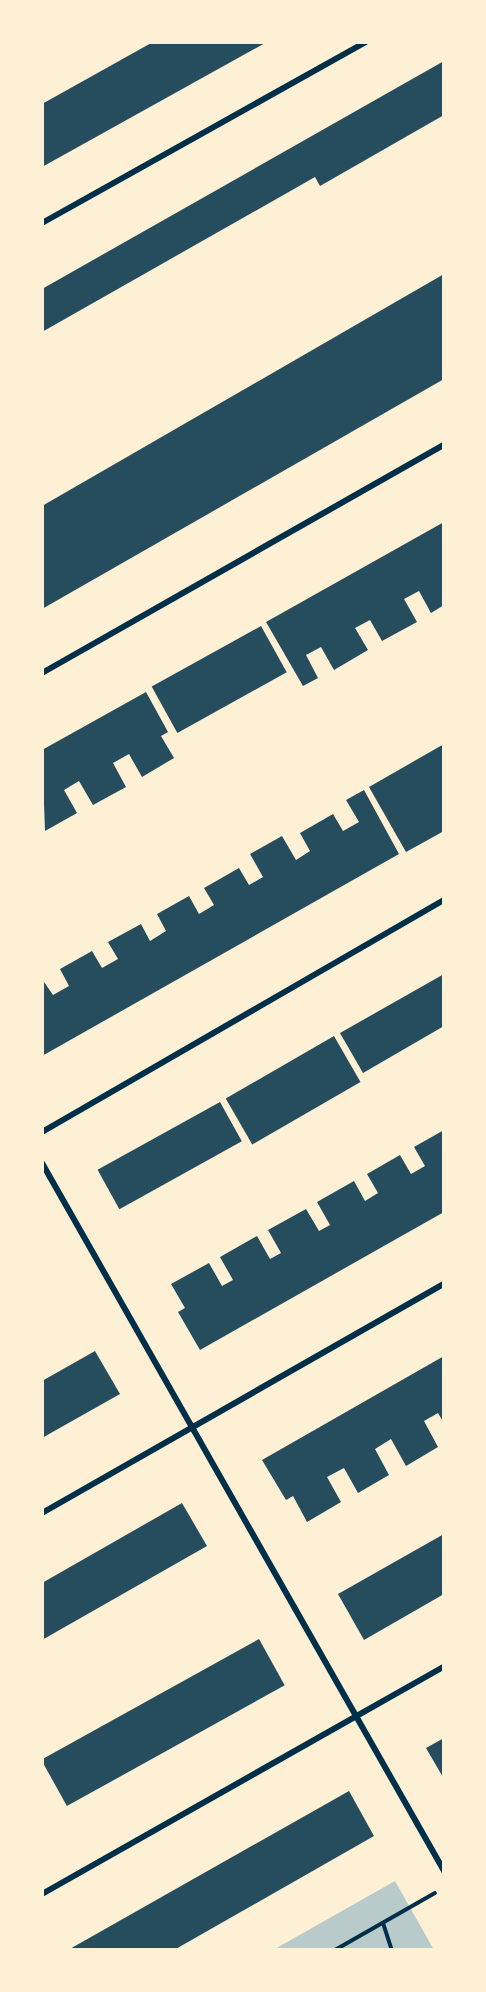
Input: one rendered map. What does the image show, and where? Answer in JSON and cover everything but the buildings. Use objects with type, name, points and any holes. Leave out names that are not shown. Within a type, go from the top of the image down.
[{"type":"street","points":[[42,224],[366,42]]},
{"type":"street","points":[[42,673],[444,445]]},
{"type":"street","points":[[42,1132],[444,900]]},
{"type":"street","points":[[42,1163],[194,1427],[444,1871]]},
{"type":"street","points":[[42,1513],[444,1284]]},
{"type":"street","points":[[42,1894],[444,1667]]},
{"type":"path","points":[[335,1950],[444,1888]]},
{"type":"path","points":[[382,1923],[392,1950]]},
{"type":"shaded area","points":[[395,1881],[434,1950],[273,1950]]}]
